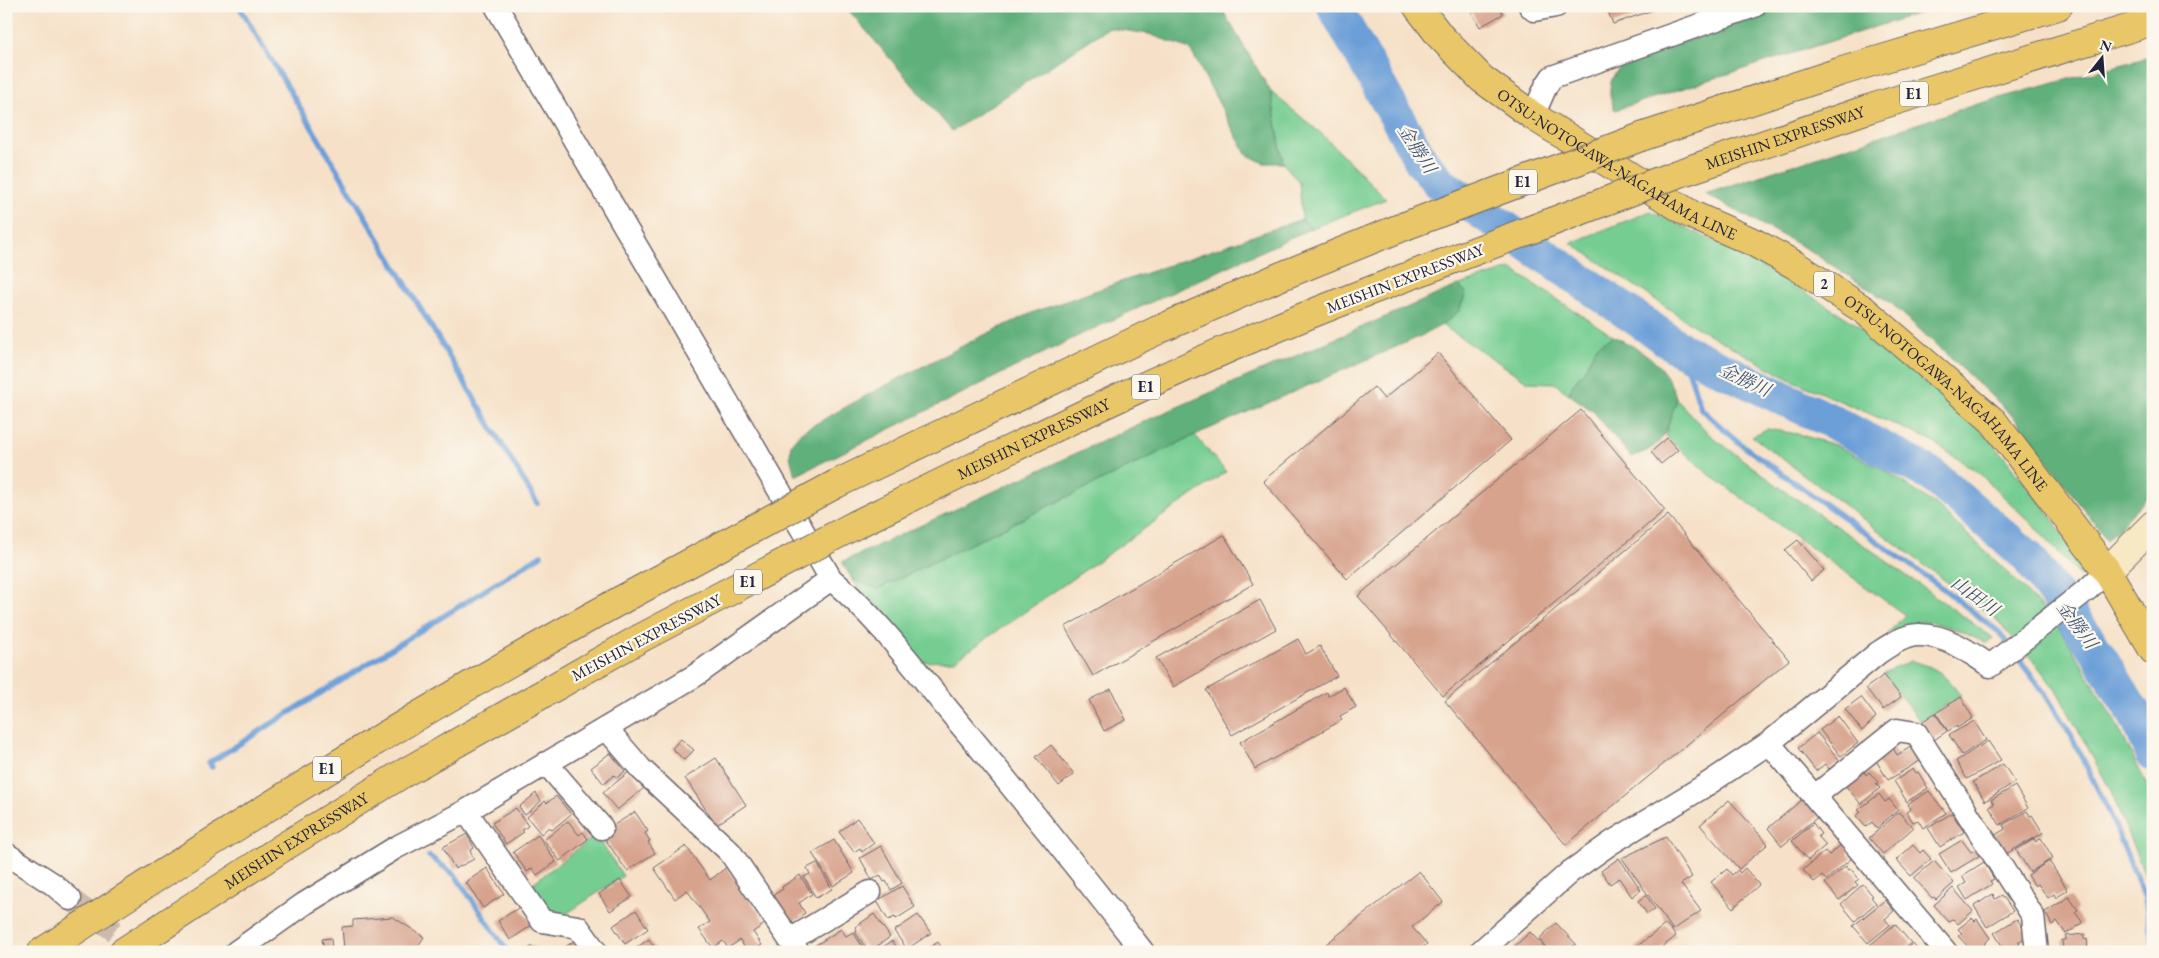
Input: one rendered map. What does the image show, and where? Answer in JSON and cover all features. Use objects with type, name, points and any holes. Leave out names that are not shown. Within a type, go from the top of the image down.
[{"type":"main road","name":"OTSU-NOTOGAWA-NAGAHAMA LINE","points":[[1417,6],[1440,36],[1482,79],[1533,116],[1692,216],[1755,243],[1795,265],[1864,310],[1993,421],[2098,579],[2153,650]]},
{"type":"main road","name":"E1","points":[[42,952],[145,884],[369,743],[495,669],[836,484],[1158,330],[1279,277],[1405,226],[1641,138],[1839,72],[2058,6]]},
{"type":"main road","name":"MEISHIN EXPRESSWAY","points":[[123,952],[282,848],[397,777],[639,639],[857,524],[994,456],[1296,320],[1677,174],[1868,108],[2153,21]]},
{"type":"street","points":[[496,6],[831,579],[854,598],[940,700],[1045,826],[1143,952]]},
{"type":"street","points":[[1530,6],[1534,10],[1556,6]]},
{"type":"street","points":[[1533,116],[1552,77],[1700,14],[1754,6]]},
{"type":"street","points":[[1480,952],[1570,872],[1611,843],[1706,785],[1769,743],[1878,653],[1896,642],[1919,635],[1941,639],[1966,650],[1990,666],[2098,579],[2153,525]]},
{"type":"street","points":[[236,952],[312,899],[396,848],[466,810],[696,675],[831,579]]},
{"type":"street","points":[[606,728],[641,769],[730,852],[794,946],[870,892]]},
{"type":"street","points":[[1815,796],[1897,730],[1916,733],[2033,916],[2037,952]]},
{"type":"street","points":[[1769,743],[1946,952]]},
{"type":"street","points":[[546,763],[602,828]]},
{"type":"street","points":[[466,810],[542,921],[578,927],[596,952]]},
{"type":"street","points":[[6,854],[53,884],[70,899]]},
{"type":"green space","points":[[845,6],[1220,6],[1271,92],[1283,163],[1264,163],[1246,154],[1190,49],[1149,34],[1108,28],[952,131]]},
{"type":"green space","points":[[1790,6],[1941,6],[1615,110],[1610,96],[1611,83],[1618,70],[1635,57]]},
{"type":"green space","points":[[2153,56],[2153,492],[2107,540],[2013,416],[1892,304],[1807,249],[1705,194],[1974,105]]},
{"type":"green space","points":[[1271,92],[1323,135],[1386,199],[1312,228],[1302,219],[1299,182],[1283,163]]},
{"type":"green space","points":[[1651,211],[1738,253],[1790,283],[1855,323],[1933,384],[1990,439],[2050,515],[2084,568],[2082,578],[2035,527],[1979,473],[1928,439],[1789,379],[1696,327],[1571,243]]},
{"type":"green space","points":[[1302,219],[1312,228],[1082,334],[795,476],[790,456],[791,444],[801,432],[871,393],[980,337],[1034,312]]},
{"type":"green space","points":[[1511,269],[1613,336],[1597,346],[1583,372],[1573,384],[1569,394],[1554,383],[1528,382],[1442,325],[1459,311],[1466,293],[1459,285]]},
{"type":"green space","points":[[1459,285],[1466,293],[1459,311],[1442,325],[1421,336],[1195,435],[878,589],[852,579],[842,562],[1152,418]]},
{"type":"green space","points":[[1613,336],[1653,360],[1667,377],[1677,400],[1667,428],[1659,442],[1631,457],[1594,412],[1569,394],[1573,384],[1583,372],[1597,346]]},
{"type":"green space","points":[[1677,400],[1710,435],[1782,489],[1871,550],[1993,638],[1986,643],[1953,628],[1924,621],[1888,633],[1905,615],[1707,473],[1666,436],[1670,416]]},
{"type":"green space","points":[[1767,429],[1797,434],[1835,445],[1888,472],[1936,505],[2003,568],[2044,610],[2066,638],[2117,725],[2153,797],[2153,896],[2111,791],[2058,693],[2036,664],[1995,618],[1752,436]]},
{"type":"green space","points":[[1195,435],[1226,472],[954,661],[916,662],[852,579],[878,589]]},
{"type":"green space","points":[[1911,661],[1928,666],[1940,673],[1961,696],[1920,721],[1884,673]]},
{"type":"green space","points":[[596,835],[623,876],[563,916],[546,913],[529,886]]},
{"type":"building","points":[[1468,6],[1503,6],[1500,8],[1503,14],[1480,27]]},
{"type":"building","points":[[1606,6],[1651,6],[1653,10],[1613,24]]},
{"type":"building","points":[[1438,353],[1511,440],[1347,579],[1263,481],[1374,387],[1384,399]]},
{"type":"building","points":[[1581,410],[1665,510],[1443,696],[1358,596]]},
{"type":"building","points":[[1667,438],[1678,450],[1661,464],[1651,452]]},
{"type":"building","points":[[1668,515],[1789,660],[1566,845],[1445,701]]},
{"type":"building","points":[[1224,535],[1253,584],[1093,676],[1065,627]]},
{"type":"building","points":[[1798,540],[1824,570],[1811,581],[1785,550]]},
{"type":"building","points":[[1260,600],[1276,629],[1173,687],[1156,658]]},
{"type":"building","points":[[1298,639],[1306,654],[1320,646],[1337,676],[1232,735],[1206,690]]},
{"type":"building","points":[[1884,675],[1901,697],[1883,710],[1866,688]]},
{"type":"building","points":[[1344,687],[1356,707],[1340,716],[1342,720],[1255,769],[1240,742],[1327,692],[1328,696]]},
{"type":"building","points":[[1111,689],[1126,720],[1104,731],[1089,700]]},
{"type":"building","points":[[1861,697],[1876,717],[1862,731],[1845,709]]},
{"type":"building","points":[[1961,697],[1973,718],[1948,731],[1936,713]]},
{"type":"building","points":[[1935,713],[1947,731],[1934,740],[1922,722]]},
{"type":"building","points":[[1838,716],[1858,743],[1841,756],[1820,730]]},
{"type":"building","points":[[1974,721],[1986,740],[1962,755],[1949,735]]},
{"type":"building","points":[[1817,733],[1840,761],[1829,769],[1825,764],[1816,771],[1798,748]]},
{"type":"building","points":[[681,739],[694,750],[684,760],[672,748]]},
{"type":"building","points":[[1988,741],[2001,760],[1967,779],[1956,761]]},
{"type":"building","points":[[1051,745],[1074,774],[1059,786],[1036,757]]},
{"type":"building","points":[[1914,745],[1923,759],[1888,780],[1875,759],[1893,748],[1897,755]]},
{"type":"building","points":[[610,753],[625,771],[617,778],[614,775],[604,784],[591,768]]},
{"type":"building","points":[[716,758],[746,805],[716,825],[685,778]]},
{"type":"building","points":[[2003,764],[2015,782],[1985,801],[1973,782]]},
{"type":"building","points":[[1913,769],[1916,773],[1918,772],[1928,788],[1907,802],[1894,781]]},
{"type":"building","points":[[1863,770],[1866,775],[1869,772],[1878,782],[1876,784],[1880,788],[1861,804],[1845,785]]},
{"type":"building","points":[[630,771],[644,788],[617,810],[603,793]]},
{"type":"building","points":[[2015,786],[2028,808],[2000,825],[1989,807],[1994,804],[1991,800]]},
{"type":"building","points":[[1929,791],[1946,813],[1923,828],[1918,820],[1913,822],[1906,812],[1911,809],[1908,804]]},
{"type":"building","points":[[536,793],[541,801],[525,815],[519,807]]},
{"type":"building","points":[[1879,794],[1885,802],[1889,799],[1898,810],[1877,828],[1872,822],[1866,827],[1856,816],[1861,812],[1858,810]]},
{"type":"building","points":[[556,796],[571,814],[552,830],[549,827],[541,834],[527,817],[545,801],[547,803]]},
{"type":"building","points":[[1804,798],[1819,816],[1782,846],[1768,828]]},
{"type":"building","points":[[1729,800],[1768,844],[1739,869],[1700,825]]},
{"type":"building","points":[[516,808],[528,826],[522,830],[524,832],[506,844],[492,823]]},
{"type":"building","points":[[2027,811],[2030,816],[2032,815],[2043,833],[2004,855],[1992,837],[2005,829],[2003,825]]},
{"type":"building","points":[[635,812],[648,831],[645,833],[655,853],[627,871],[601,833]]},
{"type":"building","points":[[1899,812],[1913,828],[1883,854],[1869,838]]},
{"type":"building","points":[[1952,813],[1964,832],[1940,847],[1928,828]]},
{"type":"building","points":[[857,818],[874,843],[862,852],[860,848],[854,852],[839,832]]},
{"type":"building","points":[[568,821],[579,835],[583,832],[588,839],[560,861],[544,840]]},
{"type":"building","points":[[1813,823],[1821,834],[1818,836],[1826,845],[1808,860],[1792,841]]},
{"type":"building","points":[[467,834],[474,848],[470,851],[474,859],[455,869],[443,847]]},
{"type":"building","points":[[538,835],[556,862],[537,875],[532,868],[527,872],[513,852]]},
{"type":"building","points":[[1666,837],[1692,877],[1681,884],[1701,911],[1673,930],[1622,858]]},
{"type":"building","points":[[2041,838],[2053,858],[2030,872],[2016,850],[2034,839],[2036,842]]},
{"type":"building","points":[[834,840],[854,873],[833,886],[812,853]]},
{"type":"building","points":[[1962,840],[1971,852],[1975,850],[1979,856],[1951,873],[1939,854]]},
{"type":"building","points":[[1843,843],[1850,851],[1848,853],[1852,858],[1826,880],[1822,876],[1814,882],[1803,870],[1825,851],[1829,855]]},
{"type":"building","points":[[1913,845],[1920,853],[1923,850],[1931,859],[1911,876],[1896,860]]},
{"type":"building","points":[[686,846],[710,880],[727,867],[766,923],[753,932],[762,945],[751,952],[747,952],[740,940],[728,948],[723,941],[713,948],[699,929],[710,922],[687,890],[675,899],[654,868]]},
{"type":"building","points":[[881,846],[902,883],[891,890],[880,875],[872,880],[860,858]]},
{"type":"building","points":[[1619,858],[1641,890],[1632,897],[1619,878],[1610,884],[1601,871]]},
{"type":"building","points":[[1934,861],[1954,883],[1936,899],[1932,898],[1914,878]]},
{"type":"building","points":[[2049,861],[2068,890],[2056,898],[2054,894],[2048,898],[2038,884],[2035,886],[2028,875]]},
{"type":"building","points":[[1984,862],[1994,879],[1990,881],[1992,884],[1967,900],[1959,887],[1966,883],[1962,876]]},
{"type":"building","points":[[817,863],[832,889],[816,898],[804,877],[810,874],[807,868]]},
{"type":"building","points":[[1846,866],[1859,879],[1855,882],[1858,885],[1839,900],[1825,883]]},
{"type":"building","points":[[487,868],[504,894],[483,908],[466,882]]},
{"type":"building","points":[[1745,868],[1759,885],[1733,908],[1711,882],[1727,869],[1732,875],[1738,870],[1740,873]]},
{"type":"building","points":[[1419,871],[1443,902],[1412,927],[1427,944],[1418,952],[1316,952]]},
{"type":"building","points":[[800,875],[812,894],[799,903],[805,913],[789,923],[772,896]]},
{"type":"building","points":[[620,880],[632,897],[610,911],[599,894]]},
{"type":"building","points":[[1863,884],[1876,903],[1855,921],[1841,904]]},
{"type":"building","points":[[902,886],[915,907],[896,919],[895,917],[888,920],[877,901]]},
{"type":"building","points":[[1953,888],[1973,911],[1958,924],[1953,919],[1949,922],[1934,905]]},
{"type":"building","points":[[1993,894],[1995,899],[2002,895],[2013,911],[1987,927],[1974,906]]},
{"type":"building","points":[[1646,895],[1655,909],[1647,914],[1638,901]]},
{"type":"building","points":[[2069,897],[2078,910],[2075,912],[2083,923],[2066,934],[2057,921],[2052,925],[2045,912]]},
{"type":"building","points":[[1885,900],[1894,911],[1885,919],[1890,925],[1868,943],[1853,926]]},
{"type":"building","points":[[520,907],[532,925],[510,940],[498,921]]},
{"type":"building","points":[[636,910],[648,929],[625,944],[613,926]]},
{"type":"building","points":[[874,914],[890,937],[869,952],[855,932],[857,930],[855,927]]},
{"type":"building","points":[[918,915],[931,933],[907,949],[894,931]]},
{"type":"building","points":[[393,917],[424,937],[414,952],[335,952],[344,949],[342,927],[353,926],[353,920]]},
{"type":"building","points":[[1972,918],[1975,921],[1977,919],[1990,938],[1980,952],[1973,952],[1958,936],[1962,933],[1958,929]]},
{"type":"building","points":[[2017,919],[2028,936],[2018,942],[2020,944],[2006,952],[1994,933]]},
{"type":"building","points":[[1556,923],[1576,944],[1567,952],[1550,952],[1539,939]]},
{"type":"building","points":[[1666,924],[1676,936],[1656,952],[1639,952],[1636,947]]},
{"type":"building","points":[[1895,924],[1911,943],[1900,952],[1875,952],[1870,945]]},
{"type":"building","points":[[841,929],[846,936],[853,932],[866,952],[821,952],[816,945]]},
{"type":"building","points":[[1530,932],[1549,952],[1516,952],[1513,948]]},
{"type":"building","points":[[2084,934],[2084,939],[2087,938],[2088,952],[2063,952],[2062,940],[2066,940],[2066,936]]},
{"type":"building","points":[[331,938],[332,952],[324,952],[322,939]]},
{"type":"building","points":[[649,939],[657,952],[630,952]]},
{"type":"building","points":[[574,941],[581,952],[558,952]]},
{"type":"building","points":[[892,941],[900,952],[875,952]]},
{"type":"building","points":[[938,942],[945,952],[923,952]]},
{"type":"building","points":[[1913,943],[1920,952],[1903,952]]},
{"type":"building","points":[[533,946],[537,952],[523,952]]},
{"type":"building","points":[[310,948],[311,952],[300,952],[300,949]]},
{"type":"waterway","points":[[239,6],[537,503]]},
{"type":"waterway","name":"金勝川","points":[[1334,6],[1422,162],[1441,184],[1682,350],[1829,420],[1932,475],[2027,556],[2093,646],[2139,721],[2153,754]]},
{"type":"waterway","name":"山田川","points":[[1682,350],[1701,409],[1742,445],[1941,587],[1999,632],[2009,645]]},
{"type":"waterway","points":[[212,767],[209,763],[541,555]]},
{"type":"waterway","name":"山田川","points":[[2014,653],[2043,691],[2071,735],[2110,814],[2145,898],[2153,946]]},
{"type":"waterway","points":[[429,856],[455,875],[508,952]]},
{"type":"tunnel","points":[[70,899],[144,952]]}]
